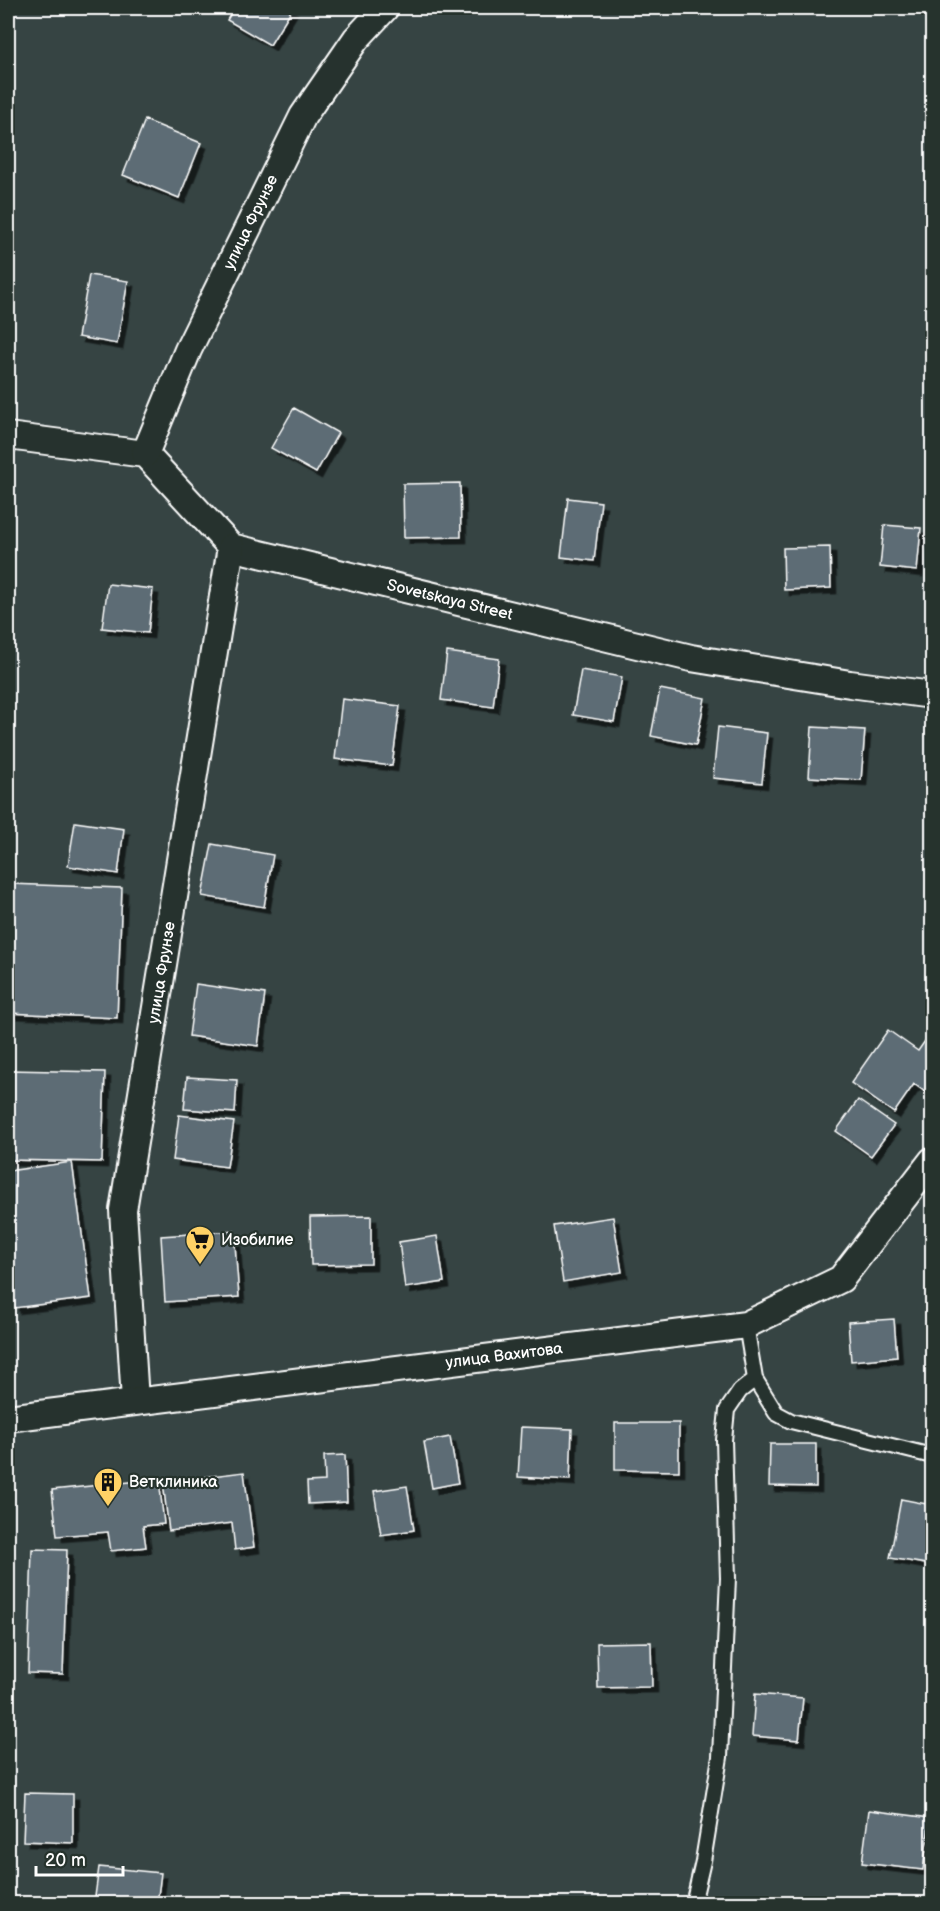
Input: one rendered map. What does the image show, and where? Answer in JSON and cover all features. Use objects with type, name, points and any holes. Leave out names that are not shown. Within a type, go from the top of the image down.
[{"type":"street","name":"улица Фрунзе","points":[[146,454],[188,350],[303,116],[356,39],[386,8]]},
{"type":"street","points":[[8,436],[146,454],[231,547]]},
{"type":"street","name":"улица Фрунзе","points":[[135,1401],[123,1210],[231,547]]},
{"type":"street","name":"Sovetskaya Street","points":[[231,547],[691,658],[850,684],[933,694]]},
{"type":"street","name":"улица Вахитова","points":[[8,1418],[746,1325],[841,1279],[933,1161]]},
{"type":"lane","points":[[746,1325],[755,1379],[776,1413],[791,1421],[933,1456]]},
{"type":"lane","points":[[693,1904],[703,1861],[720,1757],[728,1578],[724,1440],[726,1420],[728,1410],[740,1391],[755,1379]]},
{"type":"building","points":[[234,8],[292,9],[270,45],[227,20]]},
{"type":"building","points":[[145,120],[201,143],[179,198],[123,175]]},
{"type":"building","points":[[89,275],[128,281],[117,344],[78,337]]},
{"type":"building","points":[[294,408],[338,433],[316,473],[271,448]]},
{"type":"building","points":[[460,483],[461,537],[404,538],[403,484]]},
{"type":"building","points":[[568,498],[601,502],[594,561],[561,557]]},
{"type":"building","points":[[884,525],[921,528],[917,571],[880,567]]},
{"type":"building","points":[[830,547],[831,588],[784,590],[783,548]]},
{"type":"building","points":[[108,584],[153,589],[148,633],[102,628]]},
{"type":"building","points":[[447,652],[499,659],[493,707],[441,700]]},
{"type":"building","points":[[581,670],[622,677],[614,722],[573,715]]},
{"type":"building","points":[[660,689],[705,698],[696,745],[651,736]]},
{"type":"building","points":[[342,699],[400,706],[392,766],[335,759]]},
{"type":"building","points":[[718,727],[767,733],[762,783],[713,778]]},
{"type":"building","points":[[812,727],[865,730],[861,780],[809,777]]},
{"type":"building","points":[[75,822],[124,829],[118,874],[68,866]]},
{"type":"building","points":[[212,844],[273,855],[264,907],[202,896]]},
{"type":"building","points":[[9,884],[122,888],[117,1018],[8,1013]]},
{"type":"building","points":[[196,984],[265,994],[258,1046],[189,1036]]},
{"type":"building","points":[[888,1030],[918,1051],[932,1031],[932,1087],[928,1094],[914,1084],[894,1113],[851,1083]]},
{"type":"building","points":[[8,1070],[105,1072],[102,1162],[8,1160]]},
{"type":"building","points":[[187,1077],[237,1080],[235,1113],[184,1109]]},
{"type":"building","points":[[858,1100],[894,1125],[871,1156],[836,1131]]},
{"type":"building","points":[[179,1115],[234,1122],[227,1167],[173,1160]]},
{"type":"building","points":[[72,1162],[91,1298],[14,1308],[8,1262],[8,1171]]},
{"type":"building","points":[[371,1216],[371,1264],[311,1265],[310,1217]]},
{"type":"building","points":[[613,1217],[622,1272],[563,1282],[554,1226]]},
{"type":"building","points":[[234,1231],[239,1297],[165,1302],[161,1236]]},
{"type":"building","points":[[437,1236],[444,1282],[405,1288],[399,1242]]},
{"type":"building","points":[[894,1319],[897,1357],[851,1361],[848,1322]]},
{"type":"building","points":[[615,1423],[679,1423],[679,1471],[615,1470]]},
{"type":"building","points":[[521,1427],[572,1429],[570,1480],[518,1477]]},
{"type":"building","points":[[450,1437],[458,1483],[432,1488],[424,1442]]},
{"type":"building","points":[[770,1444],[816,1444],[816,1487],[769,1486]]},
{"type":"building","points":[[345,1455],[347,1502],[308,1504],[307,1482],[325,1481],[324,1456]]},
{"type":"building","points":[[244,1472],[254,1547],[235,1550],[232,1523],[169,1531],[163,1482]]},
{"type":"building","name":"Ветклиника","points":[[159,1479],[164,1524],[143,1526],[146,1547],[111,1551],[108,1532],[57,1536],[52,1490]]},
{"type":"building","points":[[407,1486],[414,1530],[381,1535],[374,1491]]},
{"type":"building","points":[[901,1499],[932,1505],[932,1565],[890,1558]]},
{"type":"building","points":[[32,1549],[67,1550],[63,1674],[28,1673]]},
{"type":"building","points":[[651,1642],[652,1687],[598,1688],[597,1643]]},
{"type":"building","points":[[755,1694],[803,1698],[799,1740],[752,1736]]},
{"type":"building","points":[[25,1793],[73,1794],[73,1843],[23,1841]]},
{"type":"building","points":[[869,1810],[930,1818],[923,1870],[862,1863]]},
{"type":"building","points":[[99,1867],[161,1873],[157,1904],[94,1904]]},
{"type":"building","points":[[8,1897],[50,1901],[50,1904],[8,1904]]},
{"type":"building","points":[[605,1898],[656,1902],[656,1904],[604,1904]]},
{"type":"place","name":"Изобилие","points":[[200,1266]]},
{"type":"place","name":"Ветклиника","points":[[108,1508]]}]
